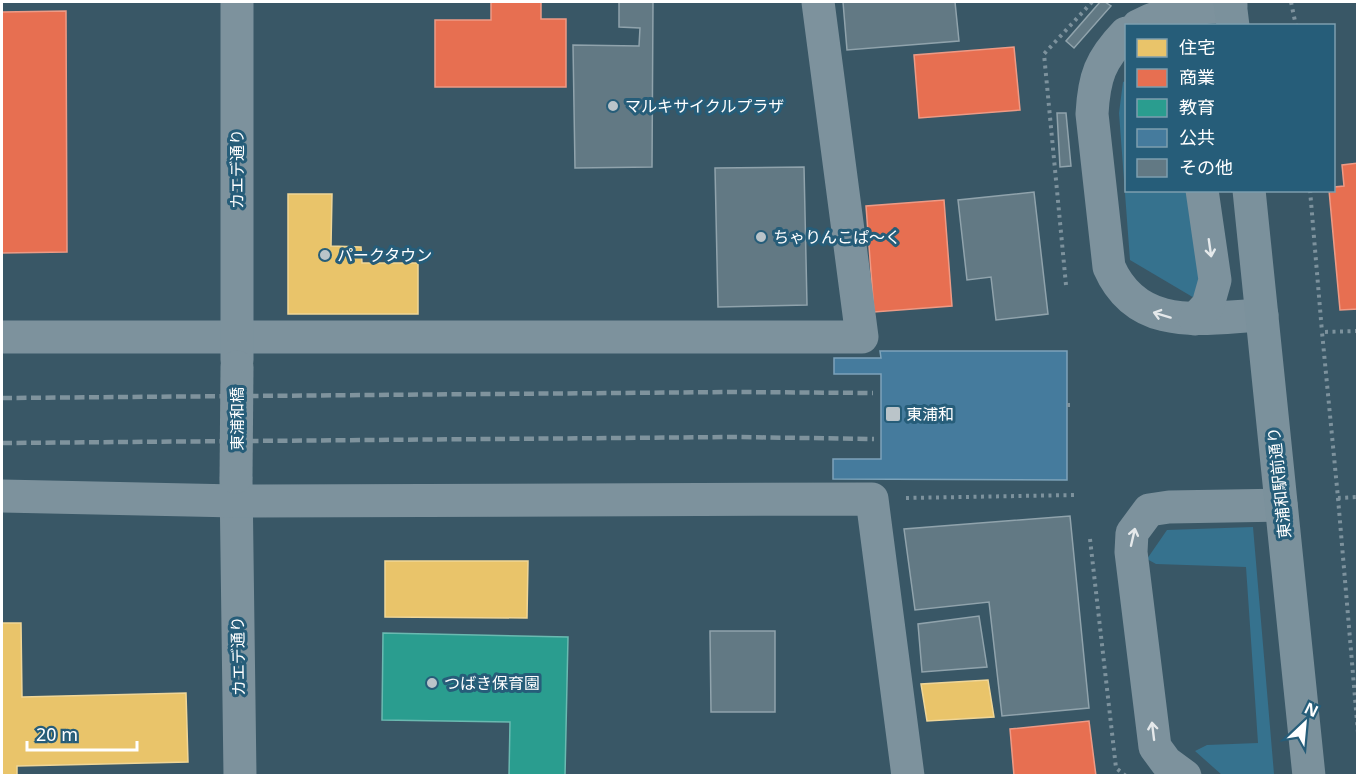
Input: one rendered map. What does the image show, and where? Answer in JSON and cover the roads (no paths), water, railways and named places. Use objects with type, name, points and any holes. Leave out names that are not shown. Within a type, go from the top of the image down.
[{"type":"main road","name":"東浦和駅前通り","points":[[1249,192],[1309,776]]},
{"type":"street","name":"カエデ通り","points":[[237,2],[237,352]]},
{"type":"street","points":[[2,338],[237,352],[862,337],[818,2]]},
{"type":"street","points":[[1144,24],[1152,18],[1176,11],[1231,11]]},
{"type":"street","points":[[1125,39],[1102,63],[1093,89],[1092,114],[1109,267],[1115,281],[1123,292],[1140,307],[1166,317],[1195,319],[1262,315]]},
{"type":"street","points":[[1195,319],[1208,305],[1215,280],[1202,192]]},
{"type":"street","name":"東浦和橋","points":[[236,489],[237,352]]},
{"type":"street","name":"カエデ通り","points":[[236,489],[240,776]]},
{"type":"street","points":[[2,496],[236,489],[872,499],[908,776]]},
{"type":"street","points":[[1185,776],[1167,762],[1155,747],[1131,552],[1132,533],[1149,510],[1169,507],[1281,505]]},
{"type":"railway","points":[[2,398],[873,393]]},
{"type":"railway","points":[[2,443],[737,437],[874,439]]},
{"type":"place","name":"マルキサイクルプラザ","points":[[613,106]]},
{"type":"place","name":"ちゃりんこぱ～く","points":[[761,237]]},
{"type":"place","name":"パークタウン","points":[[325,255]]},
{"type":"place","name":"東浦和","points":[[893,414]]},
{"type":"place","name":"つばき保育園","points":[[432,683]]}]
